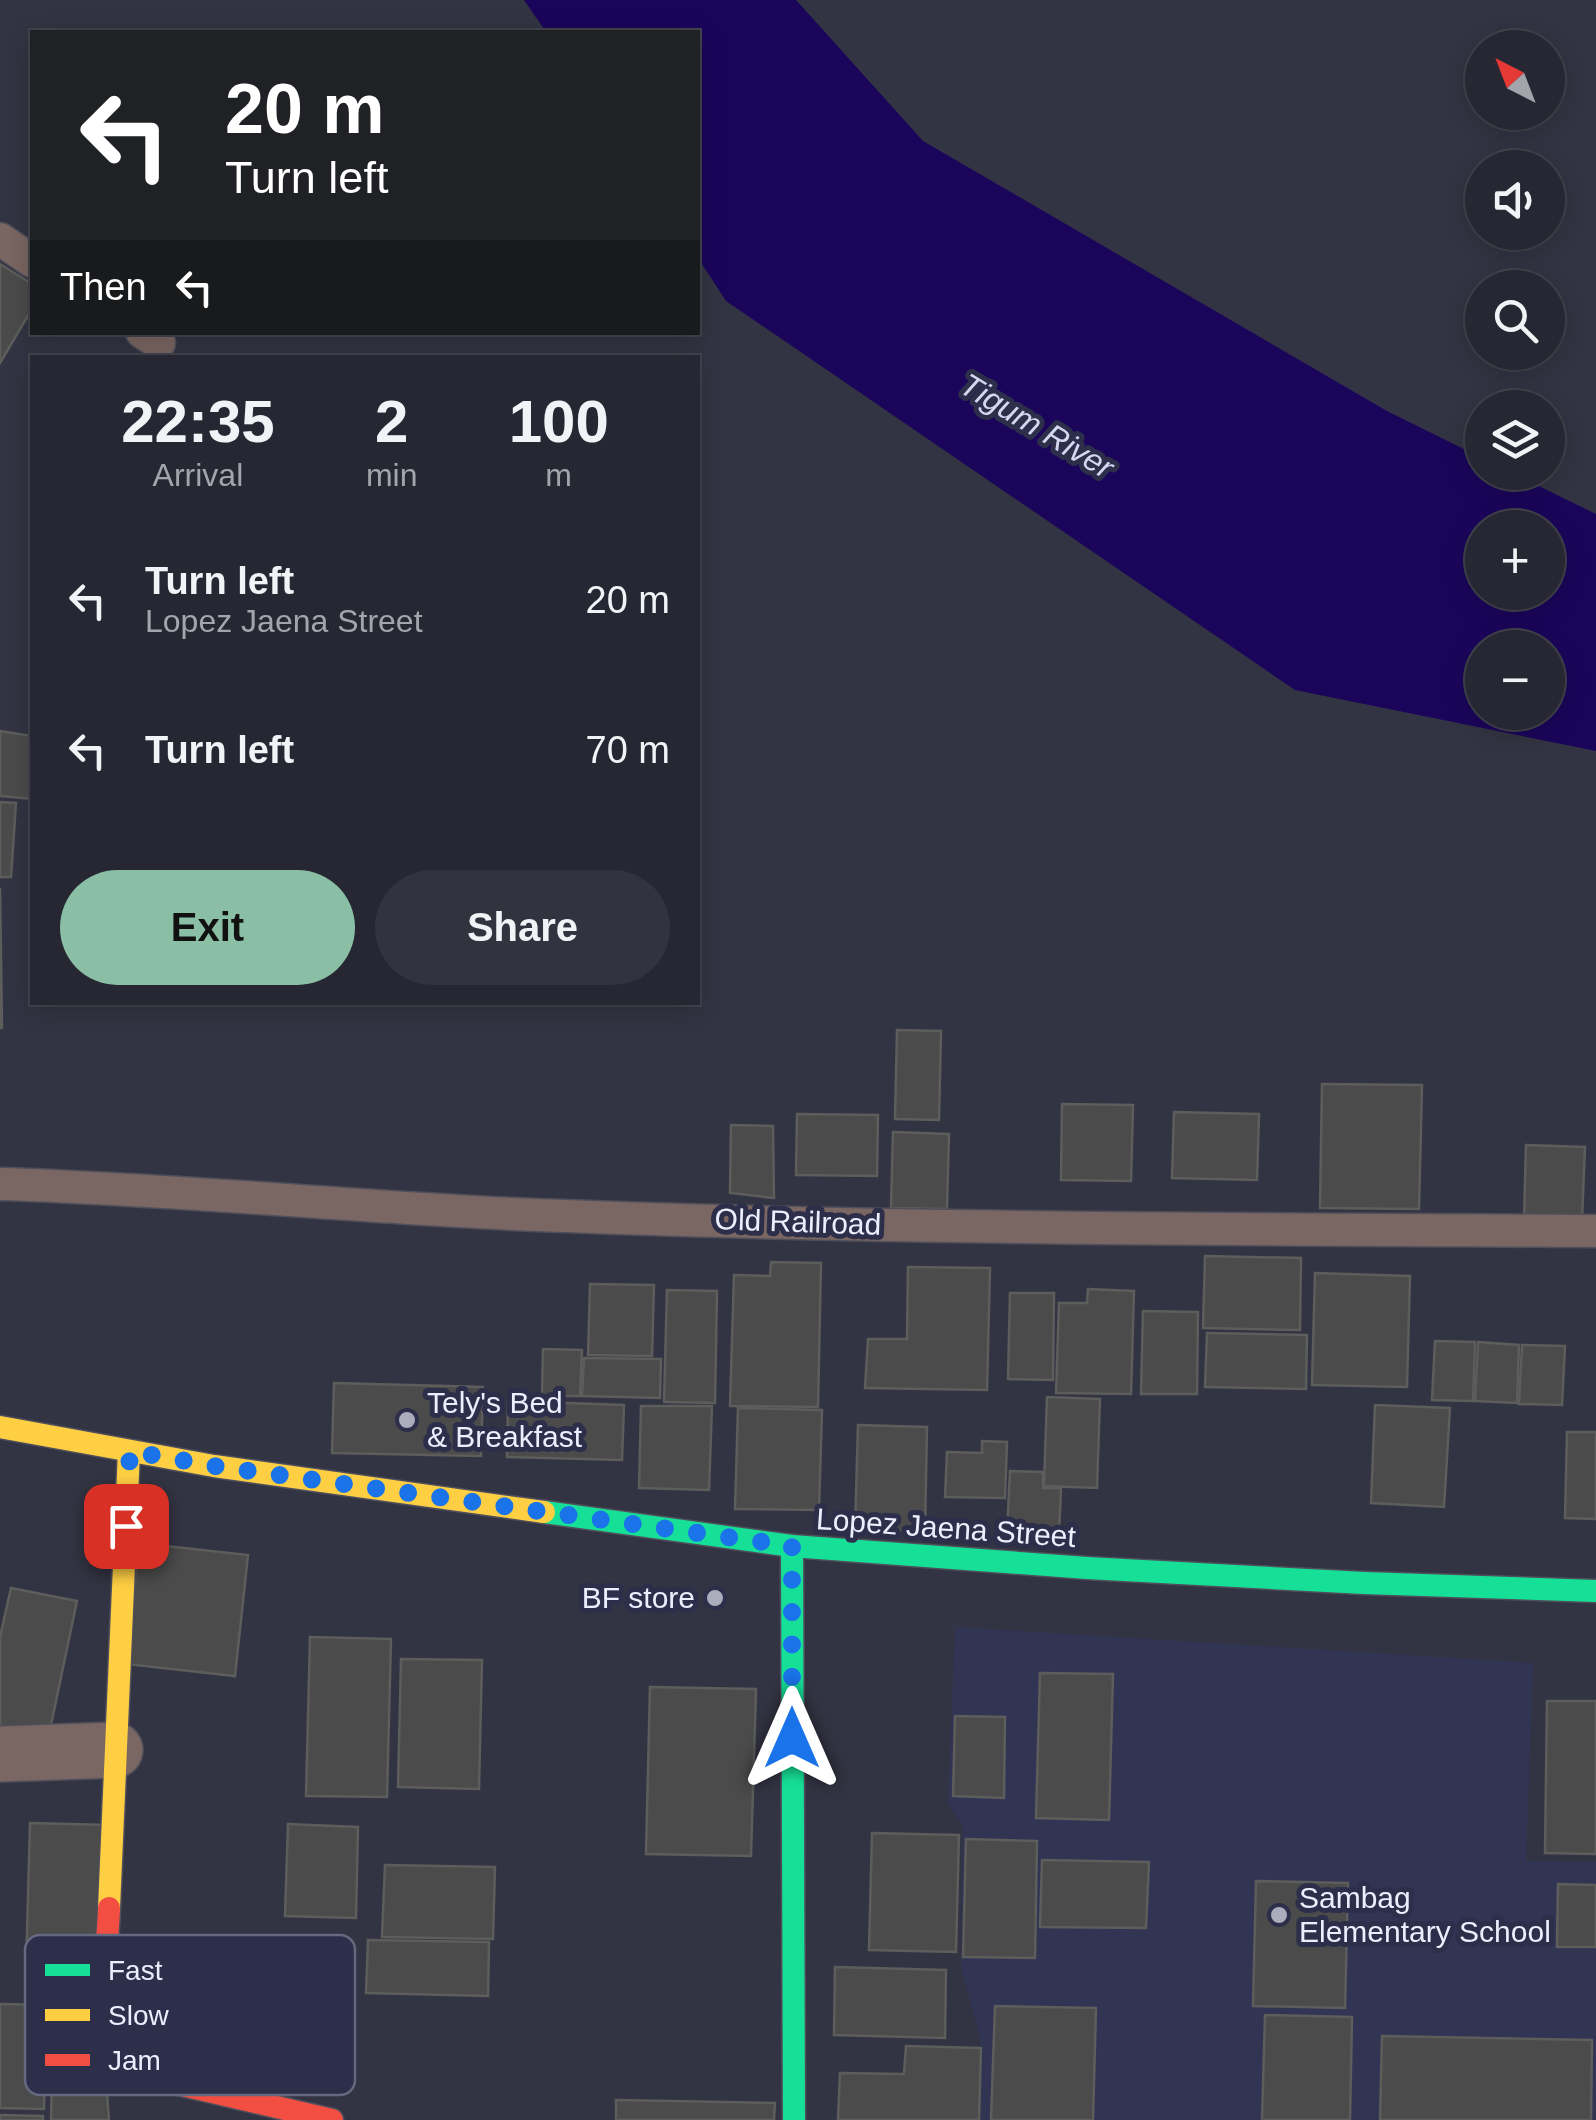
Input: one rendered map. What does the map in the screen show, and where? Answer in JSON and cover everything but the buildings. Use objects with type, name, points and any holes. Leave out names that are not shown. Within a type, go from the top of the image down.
[{"type":"main road","name":"Lopez Jaena Street","points":[[0,1427],[214,1466],[792,1546],[1087,1568],[1364,1583],[1596,1590]]},
{"type":"main road","points":[[108,1935],[130,1451]]},
{"type":"main road","points":[[792,1546],[794,2120]]},
{"type":"main road","points":[[225,2095],[332,2120]]},
{"type":"street","points":[[0,1754],[116,1750]]},
{"type":"lane","points":[[0,240],[30,260]]},
{"type":"lane","name":"Old Railroad","points":[[0,1184],[550,1215],[979,1228],[1596,1232]]},
{"type":"shaded area","name":"Sambag Elementary School","points":[[955,1627],[1533,1663],[1526,1861],[1596,1862],[1596,2120],[980,2120],[980,2037],[961,1968],[963,1828],[948,1802]]},
{"type":"water","name":"Tigum River","points":[[524,0],[796,0],[923,141],[1387,411],[1465,450],[1465,490],[1547,490],[1596,514],[1596,751],[1492,730],[1565,730],[1565,630],[1465,630],[1465,724],[1295,690],[726,301],[700,261],[700,30],[545,30]]},
{"type":"traffic: fast","points":[[544,1512],[792,1546],[1087,1568],[1596,1591]]},
{"type":"traffic: fast","points":[[792,1546],[794,2120]]},
{"type":"traffic: slow","points":[[0,1427],[214,1466],[544,1512]]},
{"type":"traffic: slow","points":[[109,1908],[129,1451]]},
{"type":"traffic: jam","points":[[108,1935],[109,1908]]},
{"type":"traffic: jam","points":[[225,2095],[332,2120]]},
{"type":"place","name":"Tely's Bed & Breakfast","points":[[407,1420]]},
{"type":"place","name":"BF store","points":[[715,1598]]},
{"type":"place","name":"Sambag Elementary School","points":[[1279,1915]]},
{"type":"route","points":[[126,1526],[130,1451],[792,1546],[792,1738]]}]
